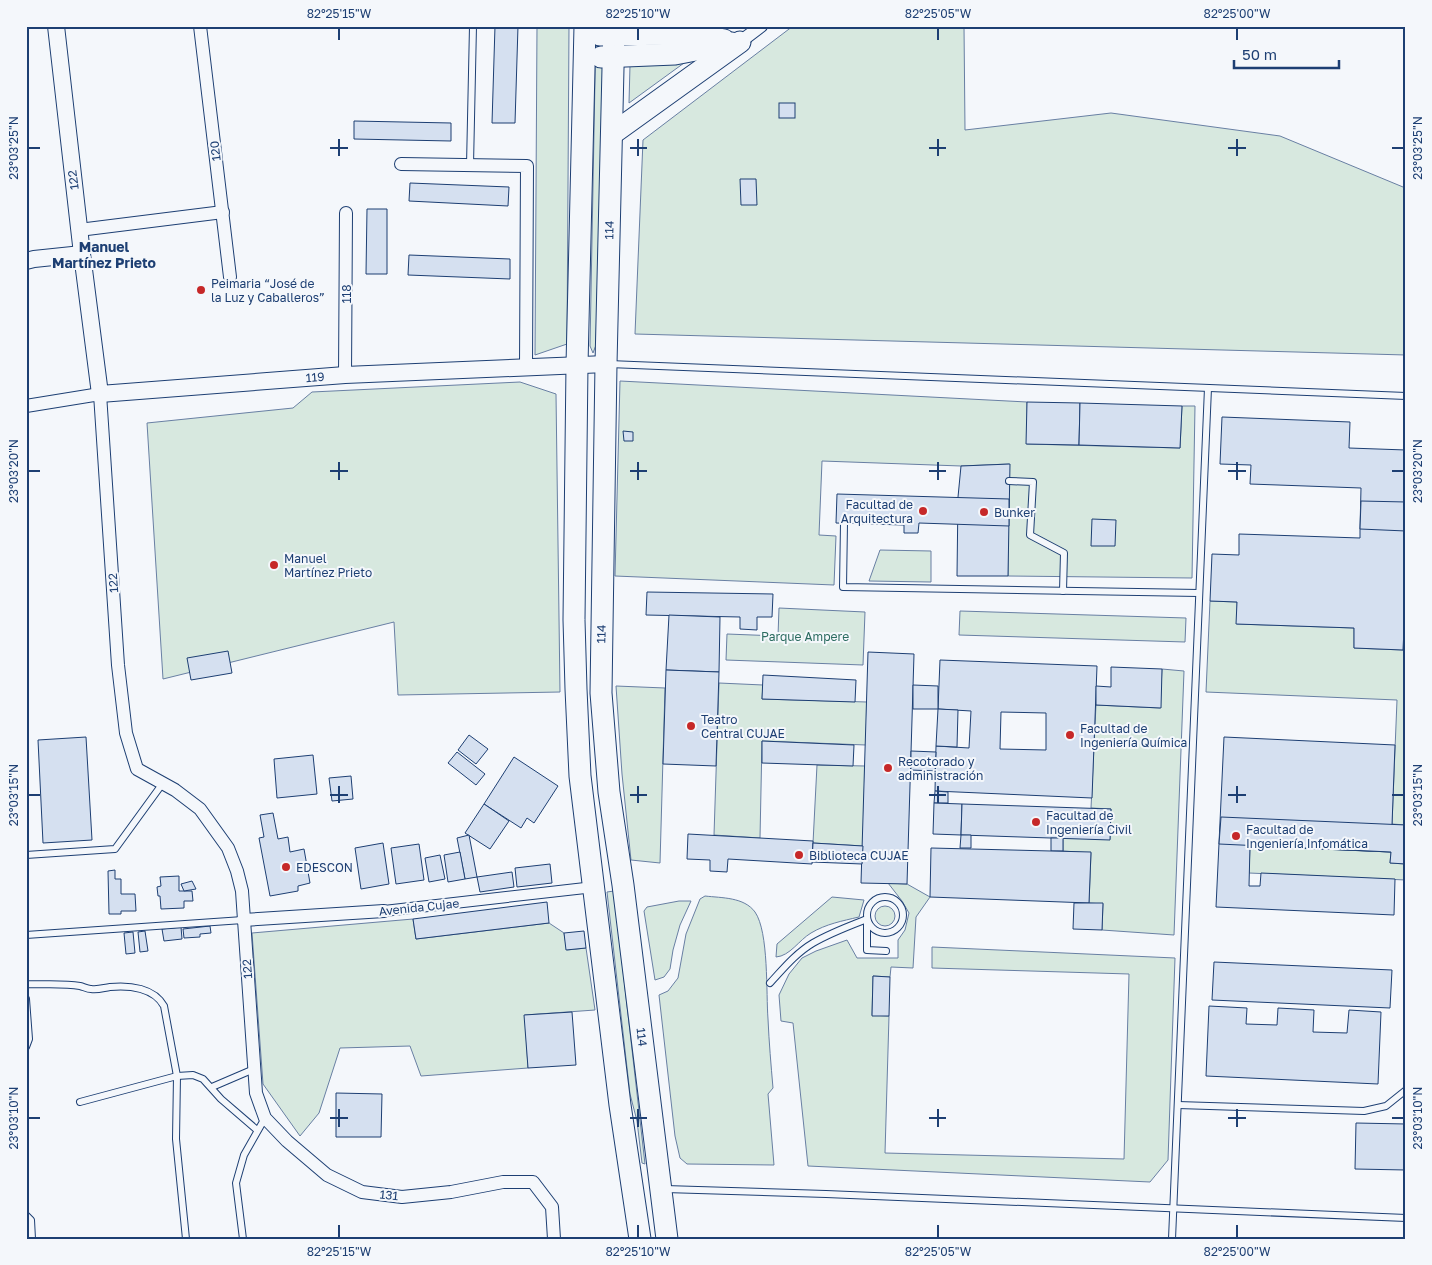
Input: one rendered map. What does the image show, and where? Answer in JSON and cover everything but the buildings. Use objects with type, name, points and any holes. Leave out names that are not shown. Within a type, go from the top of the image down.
[{"type":"highway","points":[[640,1239],[620,1105],[580,776],[576,689],[574,620],[577,365],[585,31],[685,34],[740,42]]},
{"type":"highway","name":"114","points":[[614,31],[601,693],[609,792],[623,885],[667,1239]]},
{"type":"highway","points":[[584,56],[614,57],[675,54],[740,42]]},
{"type":"highway","points":[[612,134],[740,42]]},
{"type":"highway","points":[[632,1188],[660,1189]]},
{"type":"street","name":"122","points":[[56,26],[100,394],[118,665],[126,733],[137,769],[175,790],[200,809],[228,848],[237,871],[242,891],[256,1094]]},
{"type":"street","name":"120","points":[[200,26],[230,276]]},
{"type":"street","points":[[740,42],[761,26]]},
{"type":"street","points":[[401,164],[527,166],[526,367]]},
{"type":"street","points":[[79,230],[222,212]]},
{"type":"street","name":"118","points":[[345,375],[346,212]]},
{"type":"street","points":[[26,261],[82,254]]},
{"type":"street","name":"119","points":[[26,406],[100,394],[345,375],[606,364]]},
{"type":"street","name":"Avenida Cujae","points":[[243,920],[384,911],[594,887]]},
{"type":"street","name":"131","points":[[256,1094],[265,1118],[308,1160],[328,1174],[362,1192],[402,1197],[451,1192],[503,1182],[533,1182],[552,1207],[554,1239]]},
{"type":"lane","points":[[470,165],[473,26]]},
{"type":"lane","points":[[606,364],[1406,396]]},
{"type":"lane","points":[[1172,1239],[1208,388]]},
{"type":"lane","points":[[1009,481],[1033,482],[1030,535],[1064,553],[1063,591]]},
{"type":"lane","points":[[844,523],[843,587],[1199,593]]},
{"type":"lane","points":[[26,855],[115,849],[163,783]]},
{"type":"lane","points":[[867,919],[869,924],[878,932],[890,933],[900,926],[903,914],[898,903],[883,898],[878,899],[868,909],[867,919],[867,950],[886,951]]},
{"type":"lane","points":[[770,983],[789,962],[812,944],[838,930],[867,919]]},
{"type":"lane","points":[[26,936],[243,920]]},
{"type":"lane","points":[[26,984],[81,986],[101,990],[108,987],[136,988],[153,993],[160,998],[164,1006],[177,1076],[176,1139],[186,1239]]},
{"type":"lane","points":[[26,999],[29,1038],[26,1047]]},
{"type":"lane","points":[[212,1087],[254,1070]]},
{"type":"lane","points":[[80,1102],[177,1076],[193,1075],[203,1079],[221,1099],[257,1130]]},
{"type":"lane","points":[[1178,1105],[1364,1111],[1386,1106],[1406,1090]]},
{"type":"lane","points":[[243,1239],[236,1183],[244,1155],[265,1118]]},
{"type":"lane","points":[[660,1189],[1406,1218]]},
{"type":"lane","points":[[26,1214],[33,1230],[32,1239]]},
{"type":"green space","points":[[537,26],[569,26],[567,344],[535,355]]},
{"type":"green space","points":[[596,26],[604,26],[596,345],[593,353],[590,346]]},
{"type":"green space","points":[[793,26],[964,26],[965,130],[1111,113],[1280,136],[1406,187],[1406,355],[635,334],[643,140]]},
{"type":"green space","points":[[684,63],[629,103],[630,65]]},
{"type":"green space","points":[[620,381],[1027,402],[1027,444],[1180,448],[1182,406],[1195,406],[1192,578],[1008,576],[1009,464],[961,466],[822,461],[819,535],[836,536],[834,585],[615,576]]},
{"type":"green space","points":[[520,382],[556,394],[560,692],[398,695],[394,622],[163,679],[147,423],[293,408],[312,392]]},
{"type":"green space","points":[[880,550],[931,551],[931,582],[869,581]]},
{"type":"green space","points":[[1406,587],[1406,825],[1392,824],[1397,700],[1206,692],[1210,601],[1237,602],[1237,624],[1354,628],[1354,648],[1403,650]]},
{"type":"green space","name":"Parque Ampere","points":[[779,608],[865,612],[863,665],[726,660],[727,634],[778,636]]},
{"type":"green space","points":[[960,611],[1186,618],[1185,642],[959,635]]},
{"type":"green space","points":[[1162,669],[1184,671],[1174,935],[1102,930],[1103,904],[1089,903],[1091,853],[1063,851],[1063,838],[1110,839],[1111,809],[1091,808],[1096,705],[1160,708]]},
{"type":"green space","points":[[719,683],[763,685],[762,699],[867,702],[866,745],[762,741],[760,838],[714,835]]},
{"type":"green space","points":[[616,686],[665,688],[660,863],[631,860],[622,774]]},
{"type":"green space","points":[[817,765],[865,766],[863,846],[813,843]]},
{"type":"green space","points":[[1250,846],[1391,852],[1390,863],[1406,864],[1406,880],[1249,873]]},
{"type":"green space","points":[[888,883],[907,884],[930,897],[916,917],[913,968],[891,967],[890,977],[873,976],[872,1015],[889,1016],[885,1153],[1124,1159],[1129,974],[932,968],[932,947],[1175,958],[1168,1160],[1150,1182],[808,1166],[793,1023],[781,1021],[779,995],[789,974],[802,958],[847,940],[857,958],[898,958],[898,940],[905,930],[909,913]]},
{"type":"green space","points":[[614,891],[645,1164],[642,1163],[637,1121],[630,1094],[607,892]]},
{"type":"green space","points":[[705,896],[732,899],[745,903],[755,912],[763,934],[773,1088],[768,1094],[774,1165],[687,1164],[680,1158],[675,1136],[659,995],[668,991],[678,978],[686,934],[700,899]]},
{"type":"green space","points":[[832,897],[864,900],[859,917],[822,927],[807,936],[786,954],[776,957],[777,944]]},
{"type":"green space","points":[[679,901],[691,901],[680,925],[670,969],[664,977],[655,980],[644,911],[647,907]]},
{"type":"green space","points":[[885,906],[892,909],[895,916],[892,923],[885,926],[878,923],[875,916],[878,909]]},
{"type":"green space","points":[[413,919],[416,939],[549,923],[564,933],[567,950],[586,948],[595,1010],[525,1015],[528,1068],[421,1076],[410,1046],[340,1048],[319,1113],[300,1136],[263,1084],[252,933]]},
{"type":"place","name":"Peimaria “José de la Luz y Caballeros”","points":[[201,290]]},
{"type":"place","name":"Facultad de Arquitectura","points":[[923,511]]},
{"type":"place","name":"Bunker","points":[[984,512]]},
{"type":"place","name":"Manuel Martínez Prieto","points":[[274,565]]},
{"type":"place","name":"Teatro Central CUJAE","points":[[691,726]]},
{"type":"place","name":"Facultad de Ingeniería Química","points":[[1070,735]]},
{"type":"place","name":"Recotorado y administración","points":[[888,768]]},
{"type":"place","name":"Facultad de Ingeniería Civil","points":[[1036,822]]},
{"type":"place","name":"Facultad de Ingeniería Infomática","points":[[1236,836]]},
{"type":"place","name":"Biblioteca CUJAE","points":[[799,855]]},
{"type":"place","name":"EDESCON","points":[[286,867]]},
{"type":"district","name":"Manuel Martínez Prieto","points":[[104,254]]}]
